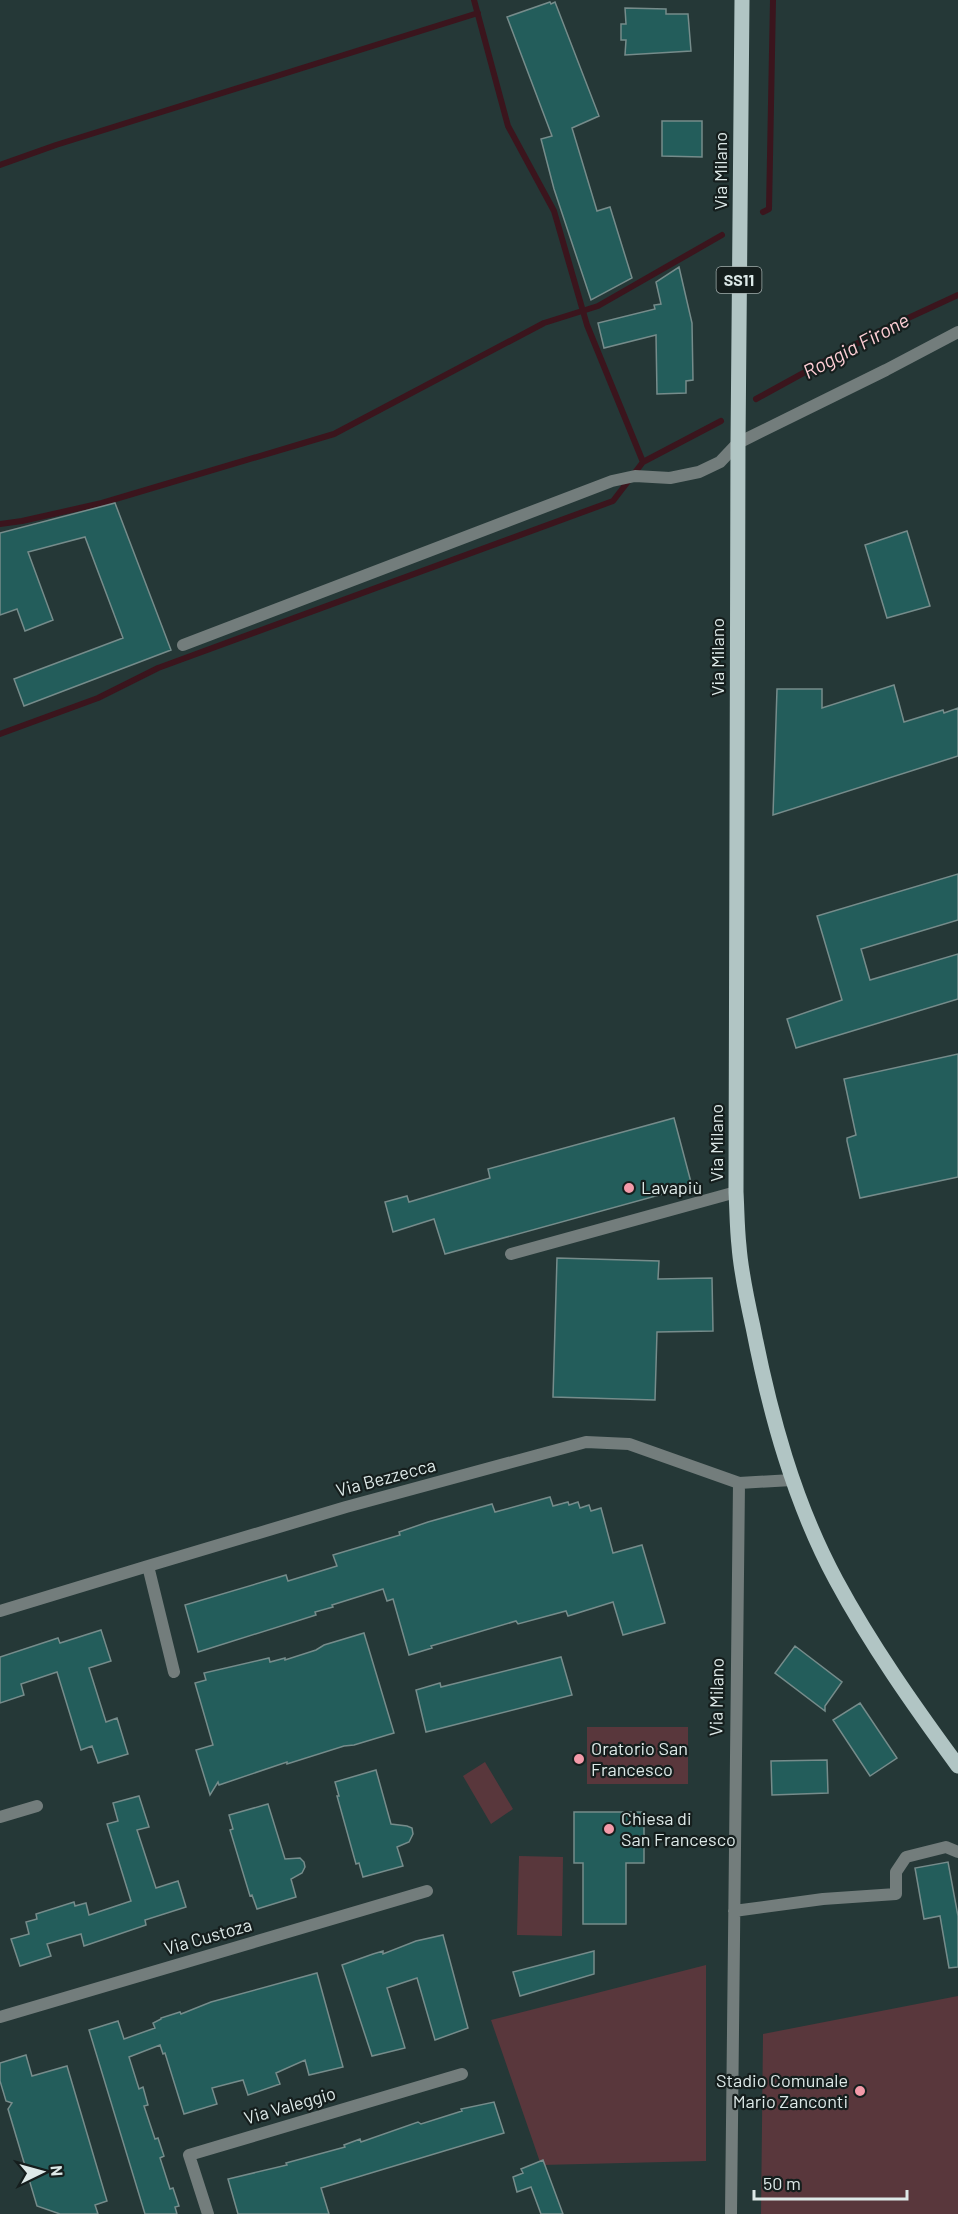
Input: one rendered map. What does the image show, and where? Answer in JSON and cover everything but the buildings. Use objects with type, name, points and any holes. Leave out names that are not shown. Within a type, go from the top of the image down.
[{"type":"main road","name":"Via Milano","points":[[742,0],[736,1192],[739,1248],[761,1371],[792,1480],[808,1521],[836,1579],[874,1644],[920,1714],[958,1766]]},
{"type":"street","points":[[183,645],[612,481],[635,476],[670,478],[699,472],[720,462],[738,443],[958,332]]},
{"type":"street","points":[[511,1254],[736,1192]]},
{"type":"street","name":"Via Bezzecca","points":[[0,1611],[346,1507],[586,1442],[629,1444],[739,1483]]},
{"type":"street","points":[[739,1483],[792,1480]]},
{"type":"street","name":"Via Milano","points":[[731,2214],[739,1483]]},
{"type":"street","points":[[148,1566],[174,1672]]},
{"type":"street","points":[[0,1817],[37,1806]]},
{"type":"street","points":[[734,1911],[823,1899],[896,1894],[896,1872],[906,1857],[946,1847],[958,1852]]},
{"type":"street","name":"Via Custoza","points":[[0,2017],[427,1891]]},
{"type":"street","name":"Via Valeggio","points":[[208,2214],[189,2155],[462,2074]]},
{"type":"shaded area","points":[[587,1727],[688,1727],[688,1784],[587,1784]]},
{"type":"shaded area","points":[[485,1762],[513,1809],[491,1824],[463,1776]]},
{"type":"shaded area","points":[[519,1856],[563,1857],[562,1936],[517,1935]]},
{"type":"shaded area","points":[[706,1965],[706,2161],[541,2165],[491,2020]]},
{"type":"shaded area","name":"Stadio Comunale Mario Zanconti","points":[[958,1996],[958,2214],[761,2214],[763,2034]]},
{"type":"waterway","points":[[474,0],[508,126],[554,211],[587,325],[643,462]]},
{"type":"waterway","points":[[763,212],[769,209],[773,0]]},
{"type":"waterway","points":[[0,165],[56,145],[478,13]]},
{"type":"waterway","points":[[0,524],[102,503],[334,434],[544,323],[598,306],[722,235]]},
{"type":"waterway","name":"Roggia Firone","points":[[756,399],[878,332],[958,295]]},
{"type":"waterway","points":[[0,734],[98,698],[158,668],[613,501],[643,462],[721,421]]},
{"type":"place","name":"Lavapiù","points":[[629,1188]]},
{"type":"place","name":"Oratorio San Francesco","points":[[579,1759]]},
{"type":"place","name":"Chiesa di San Francesco","points":[[609,1829]]},
{"type":"place","name":"Stadio Comunale Mario Zanconti","points":[[860,2091]]}]
